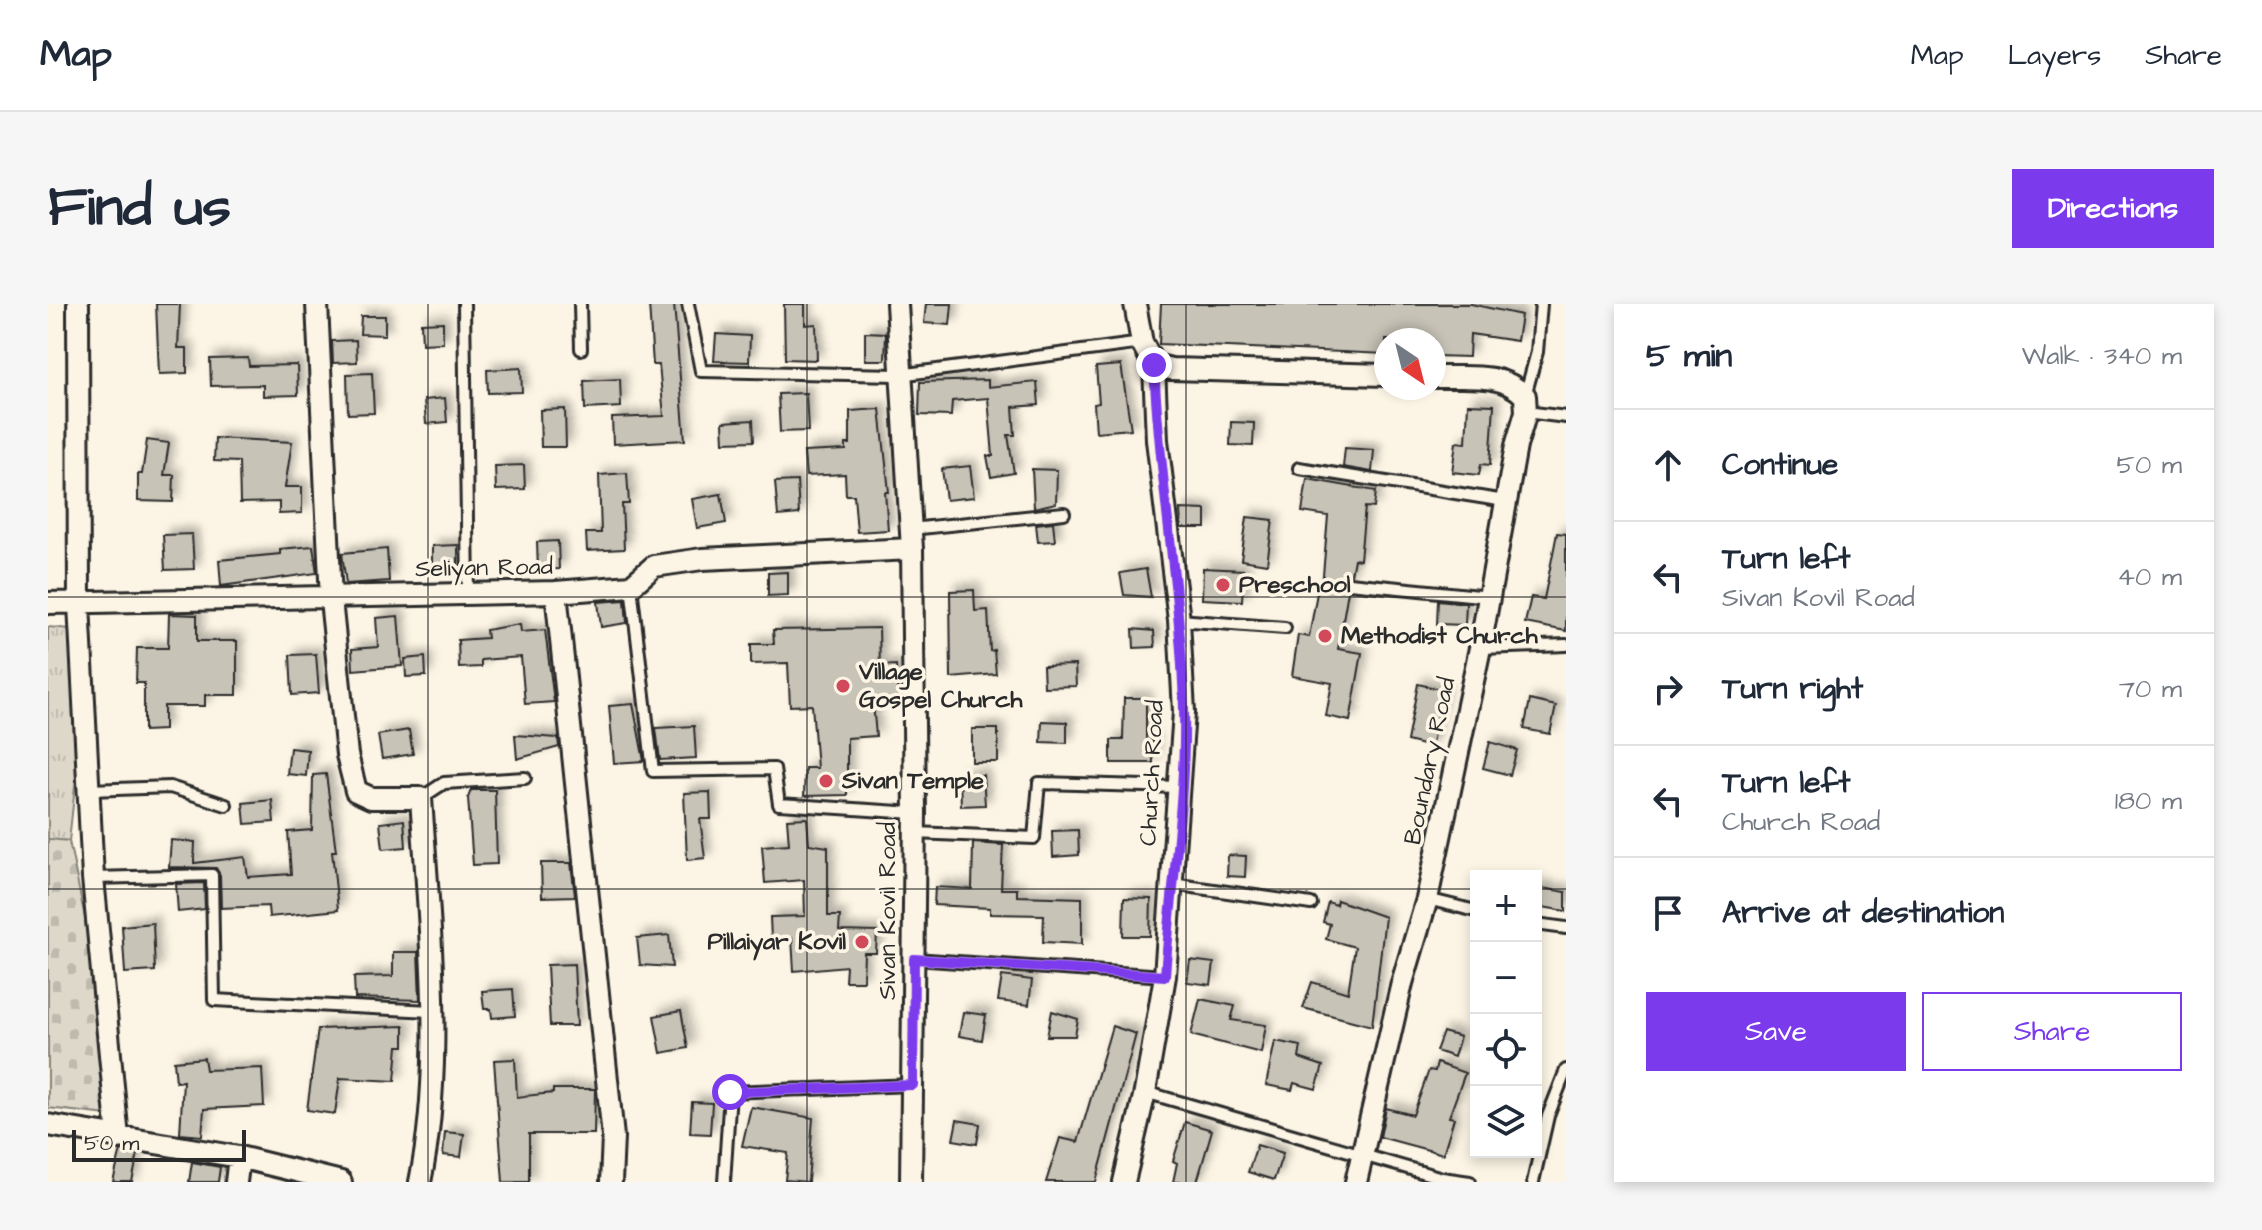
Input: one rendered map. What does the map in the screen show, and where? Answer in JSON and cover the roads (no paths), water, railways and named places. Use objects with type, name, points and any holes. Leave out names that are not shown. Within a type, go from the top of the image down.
[{"type":"street","points":[[78,304],[79,604],[93,878],[118,1138]]},
{"type":"street","points":[[317,304],[331,600],[347,755],[356,791],[371,798],[421,798],[431,1011],[431,1129],[420,1182]]},
{"type":"street","name":"Sivan Kovil Road","points":[[897,304],[899,375],[912,539],[915,823],[911,1182]]},
{"type":"street","points":[[1135,304],[1142,343],[1154,365],[1171,369],[1374,375]]},
{"type":"street","name":"Church Road","points":[[1124,1182],[1145,1092],[1165,976],[1184,712],[1179,620],[1157,440],[1154,365]]},
{"type":"street","points":[[1446,377],[1497,378],[1513,384],[1526,404]]},
{"type":"street","name":"Boundary Road","points":[[1356,1182],[1402,983],[1427,899],[1480,648],[1505,501],[1526,404]]},
{"type":"street","name":"Seliyan Road","points":[[48,603],[331,600],[468,592],[556,592],[631,586],[654,566],[912,539]]},
{"type":"street","points":[[556,592],[612,1122],[611,1182]]},
{"type":"street","points":[[49,1129],[239,1157],[335,1181]]},
{"type":"street","points":[[236,1182],[239,1157]]},
{"type":"lane","points":[[464,304],[468,592]]},
{"type":"lane","points":[[580,304],[581,349]]},
{"type":"lane","points":[[688,304],[701,371],[899,375],[1142,343]]},
{"type":"lane","points":[[1541,304],[1537,352],[1526,404],[1566,417]]},
{"type":"lane","points":[[1299,468],[1505,501]]},
{"type":"lane","points":[[912,539],[1064,513]]},
{"type":"lane","points":[[1349,583],[1490,597]]},
{"type":"lane","points":[[631,586],[653,771],[774,769],[779,804],[1034,838],[1039,783],[1181,787]]},
{"type":"lane","points":[[1179,620],[1285,628]]},
{"type":"lane","points":[[1480,648],[1566,645]]},
{"type":"lane","points":[[421,798],[444,783],[525,778]]},
{"type":"lane","points":[[90,790],[170,787],[226,805]]},
{"type":"lane","points":[[93,878],[212,875],[214,1000],[431,1011]]},
{"type":"lane","points":[[1172,884],[1311,904]]},
{"type":"lane","points":[[1427,899],[1470,910]]},
{"type":"lane","points":[[1542,925],[1566,928]]},
{"type":"lane","points":[[914,959],[1165,976]]},
{"type":"lane","points":[[1533,1182],[1548,1116],[1566,1070]]},
{"type":"lane","points":[[724,1182],[730,1092],[913,1085]]},
{"type":"lane","points":[[1145,1092],[1470,1182]]},
{"type":"place","name":"Preschool","points":[[1223,585]]},
{"type":"place","name":"Methodist Church","points":[[1325,636]]},
{"type":"place","name":"Village Gospel Church","points":[[843,686]]},
{"type":"place","name":"Sivan Temple","points":[[826,781]]},
{"type":"place","name":"Pillaiyar Kovil","points":[[862,942]]}]
